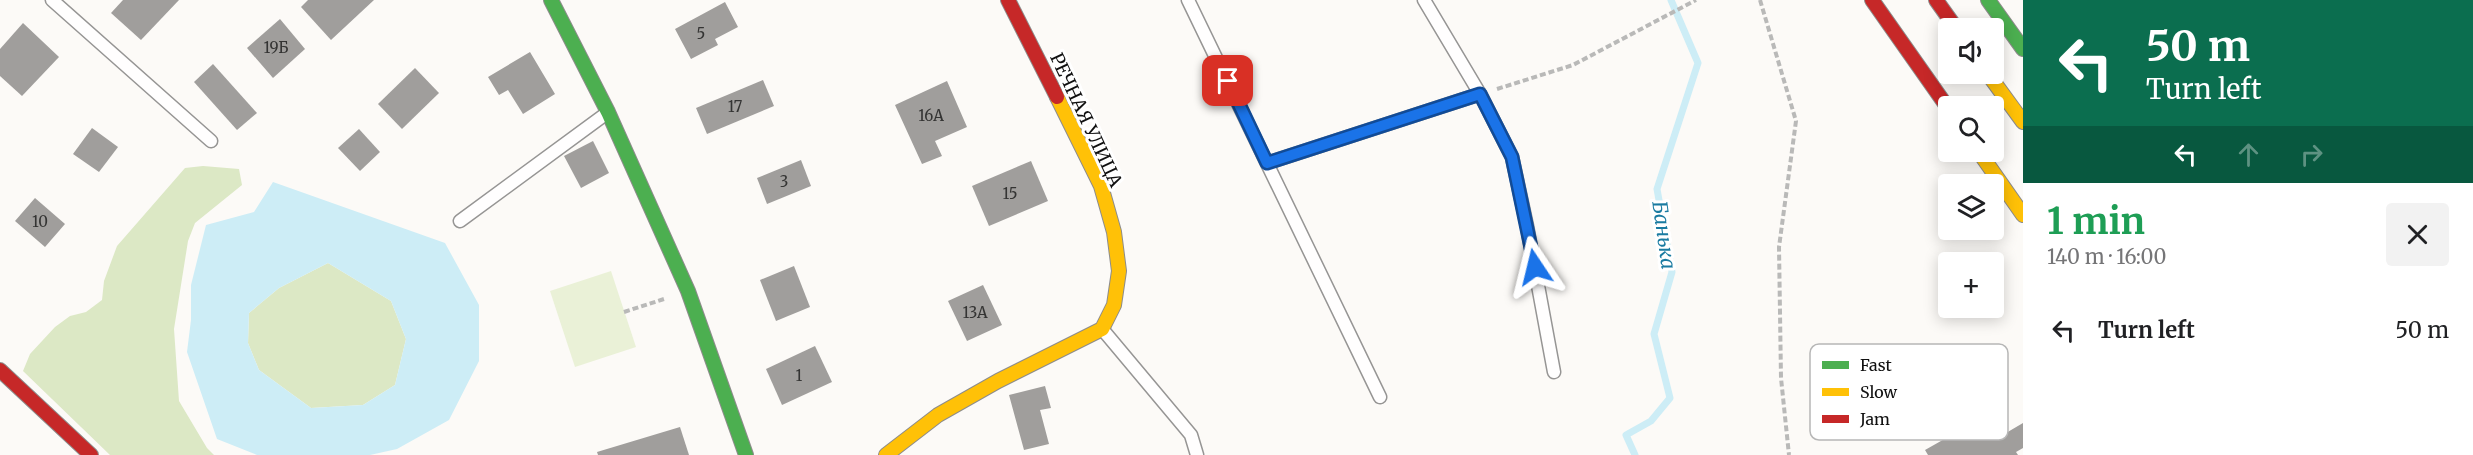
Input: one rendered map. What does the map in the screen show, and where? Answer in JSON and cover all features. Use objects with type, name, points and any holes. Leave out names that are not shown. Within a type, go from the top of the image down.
[{"type":"street","points":[[551,0],[608,112],[688,291],[746,455]]},
{"type":"street","name":"РЕЧНАЯ УЛИЦА","points":[[1008,0],[1101,186],[1114,232],[1119,271],[1114,305],[1102,329]]},
{"type":"street","points":[[1872,0],[1940,96]]},
{"type":"street","points":[[1936,0],[1949,18]]},
{"type":"street","points":[[1988,0],[2023,49]]},
{"type":"street","points":[[1995,84],[2023,122]]},
{"type":"street","points":[[1986,162],[2023,215]]},
{"type":"street","points":[[886,455],[938,415],[998,381],[1102,329]]},
{"type":"street","points":[[0,370],[90,455]]},
{"type":"lane","points":[[52,0],[211,141]]},
{"type":"lane","points":[[1188,0],[1380,397]]},
{"type":"lane","points":[[1424,0],[1480,94],[1512,157],[1554,372]]},
{"type":"lane","points":[[1267,163],[1480,94]]},
{"type":"lane","points":[[460,221],[608,112]]},
{"type":"lane","points":[[1102,329],[1191,435],[1197,455]]},
{"type":"path","points":[[1480,94],[1573,65],[1696,0]]},
{"type":"path","points":[[1760,0],[1796,121],[1779,247],[1781,378],[1789,455]]},
{"type":"path","points":[[624,312],[688,291]]},
{"type":"green space","points":[[203,166],[239,169],[242,185],[195,223],[188,241],[174,329],[179,401],[207,448],[214,455],[110,455],[23,371],[30,354],[55,327],[70,316],[86,312],[102,300],[104,281],[117,246],[185,168]]},
{"type":"green space","points":[[328,263],[391,301],[406,339],[395,385],[363,405],[311,408],[259,370],[248,343],[249,313],[279,288]]},
{"type":"green space","points":[[611,271],[636,347],[575,367],[550,291]]},
{"type":"water","points":[[273,182],[445,243],[479,305],[479,361],[449,420],[397,449],[370,455],[257,455],[217,439],[187,352],[191,320],[191,285],[206,225],[254,212]],"holes":[[[328,263],[391,301],[406,339],[395,385],[363,405],[311,408],[259,370],[248,343],[249,313],[279,288]]]},
{"type":"building","points":[[123,0],[179,0],[141,40],[111,13]]},
{"type":"building","points":[[308,0],[374,0],[331,40],[301,7]]},
{"type":"building","points":[[725,2],[738,27],[715,39],[718,45],[691,59],[675,29]]},
{"type":"building","points":[[280,19],[305,49],[273,78],[247,48]]},
{"type":"building","points":[[23,23],[59,57],[22,96],[0,76],[0,49]]},
{"type":"building","points":[[530,52],[555,94],[523,114],[508,90],[499,95],[488,77]]},
{"type":"building","points":[[213,64],[257,113],[237,130],[194,82]]},
{"type":"building","points":[[415,68],[439,93],[402,129],[378,104]]},
{"type":"building","points":[[763,80],[774,106],[707,134],[696,108]]},
{"type":"building","points":[[947,81],[967,127],[935,141],[942,156],[922,164],[895,105]]},
{"type":"building","points":[[92,128],[118,147],[99,172],[73,154]]},
{"type":"building","points":[[359,129],[380,152],[360,171],[338,148]]},
{"type":"building","points":[[593,141],[609,173],[581,188],[564,156]]},
{"type":"building","points":[[801,160],[811,186],[767,204],[757,178]]},
{"type":"building","points":[[1031,161],[1048,201],[989,226],[972,186]]},
{"type":"building","points":[[35,198],[65,224],[45,247],[15,221]]},
{"type":"building","points":[[794,266],[810,307],[776,321],[760,280]]},
{"type":"building","points":[[983,285],[1002,325],[967,341],[948,301]]},
{"type":"building","points":[[815,346],[832,382],[782,405],[766,369]]},
{"type":"building","points":[[1045,386],[1051,408],[1040,410],[1049,444],[1024,450],[1009,395]]},
{"type":"building","points":[[2023,423],[2023,448],[2016,452],[2018,455],[1928,455],[1925,450],[1943,440],[2008,440],[2008,432]]},
{"type":"building","points":[[680,427],[689,455],[598,455],[597,452]]},
{"type":"waterway","name":"Банька","points":[[1635,455],[1626,435],[1651,421],[1670,398],[1654,334],[1672,272],[1657,189],[1698,63],[1671,0]]},
{"type":"traffic: fast","points":[[551,0],[608,112],[688,291],[746,455]]},
{"type":"traffic: fast","points":[[1988,0],[2023,49]]},
{"type":"traffic: slow","points":[[1995,84],[2023,122]]},
{"type":"traffic: slow","points":[[886,455],[938,415],[998,381],[1102,329],[1114,305],[1119,271],[1114,232],[1101,186],[1057,97]]},
{"type":"traffic: slow","points":[[1986,162],[2023,215]]},
{"type":"traffic: jam","points":[[1008,0],[1057,97]]},
{"type":"traffic: jam","points":[[1872,0],[1940,96]]},
{"type":"traffic: jam","points":[[1936,0],[1949,18]]},
{"type":"traffic: jam","points":[[0,370],[91,455]]},
{"type":"route","points":[[1228,81],[1267,163],[1480,94],[1512,157],[1535,267]]}]
